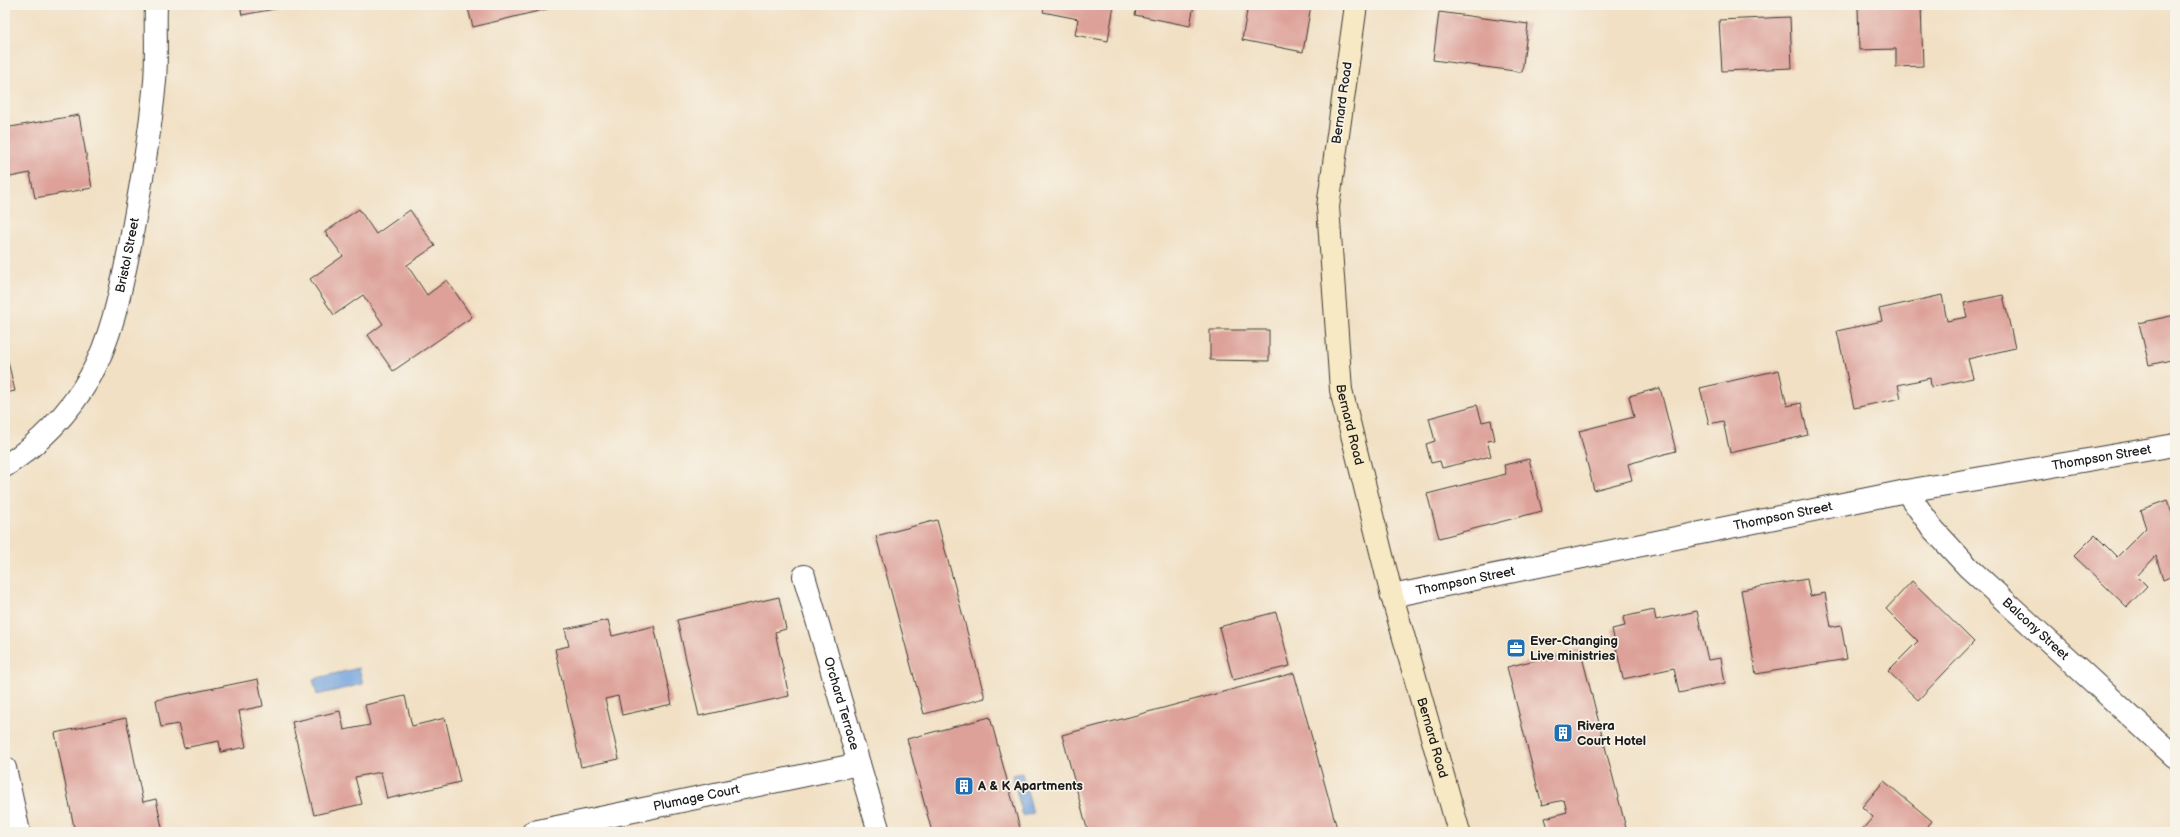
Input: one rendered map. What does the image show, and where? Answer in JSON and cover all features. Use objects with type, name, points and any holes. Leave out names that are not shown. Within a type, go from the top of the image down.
[{"type":"main road","name":"Bernard Road","points":[[1356,5],[1328,207],[1341,390],[1392,596],[1459,832]]},
{"type":"street","name":"Bristol Street","points":[[5,466],[44,435],[67,412],[90,377],[107,338],[122,285],[142,182],[155,80],[156,5]]},
{"type":"street","name":"Thompson Street","points":[[1392,596],[1906,491],[2175,445]]},
{"type":"street","name":"Balcony Street","points":[[1906,491],[1933,529],[1969,568],[2175,757]]},
{"type":"street","name":"Orchard Terrace","points":[[804,576],[879,832]]},
{"type":"street","name":"Plumage Court","points":[[533,832],[859,764]]},
{"type":"street","points":[[5,768],[19,832]]},
{"type":"water","points":[[359,668],[363,684],[317,695],[313,679]]},
{"type":"water","points":[[1022,773],[1033,813],[1023,816],[1012,775]]},
{"type":"building","points":[[240,5],[291,5],[291,6],[242,15]]},
{"type":"building","points":[[467,5],[559,5],[559,6],[473,27]]},
{"type":"building","points":[[1045,5],[1114,5],[1108,41],[1075,35],[1078,19],[1043,12]]},
{"type":"building","points":[[1137,5],[1194,5],[1190,26],[1135,15]]},
{"type":"building","points":[[1248,5],[1311,5],[1303,52],[1242,40]]},
{"type":"building","points":[[1858,5],[1921,5],[1923,66],[1896,67],[1896,49],[1859,50]]},
{"type":"building","points":[[1439,12],[1528,24],[1522,72],[1433,60]]},
{"type":"building","points":[[1790,17],[1792,68],[1722,71],[1719,20]]},
{"type":"building","points":[[79,115],[92,188],[35,198],[30,173],[5,178],[5,128]]},
{"type":"building","points":[[359,209],[376,234],[410,210],[435,246],[407,265],[427,295],[447,280],[472,317],[393,371],[368,335],[383,324],[363,295],[334,315],[310,279],[343,256],[325,232]]},
{"type":"building","points":[[1942,295],[1947,321],[1967,317],[1964,303],[2003,295],[2015,348],[1968,359],[1973,378],[1931,387],[1930,378],[1898,385],[1901,398],[1854,408],[1837,331],[1882,321],[1879,309]]},
{"type":"building","points":[[2175,315],[2175,359],[2149,365],[2139,323]]},
{"type":"building","points":[[1210,330],[1269,330],[1269,361],[1210,360]]},
{"type":"building","points":[[5,349],[15,391],[5,393]]},
{"type":"building","points":[[1779,370],[1787,406],[1801,403],[1808,435],[1730,453],[1723,421],[1709,424],[1700,388]]},
{"type":"building","points":[[1660,388],[1676,451],[1628,464],[1632,480],[1594,490],[1579,431],[1634,417],[1629,396]]},
{"type":"building","points":[[1477,405],[1482,422],[1491,420],[1495,440],[1487,441],[1491,456],[1442,468],[1440,461],[1431,463],[1426,444],[1435,441],[1429,418]]},
{"type":"building","points":[[1529,459],[1542,511],[1439,538],[1427,494],[1506,474],[1504,465]]},
{"type":"building","points":[[2167,500],[2175,521],[2175,575],[2163,580],[2156,556],[2137,576],[2147,586],[2127,607],[2074,556],[2095,535],[2117,557],[2146,528],[2140,510]]},
{"type":"building","points":[[937,520],[985,698],[924,714],[876,536]]},
{"type":"building","points":[[1807,579],[1810,596],[1825,593],[1831,627],[1841,625],[1847,659],[1756,674],[1741,590]]},
{"type":"building","points":[[1912,581],[1974,642],[1918,700],[1888,671],[1918,641],[1886,609]]},
{"type":"building","points":[[779,597],[786,629],[775,632],[789,696],[699,716],[677,620]]},
{"type":"building","points":[[1654,610],[1656,620],[1697,611],[1708,660],[1721,658],[1725,683],[1679,693],[1674,668],[1623,679],[1612,629],[1625,626],[1623,617]]},
{"type":"building","points":[[1276,612],[1290,666],[1233,680],[1219,627]]},
{"type":"building","points":[[608,620],[612,636],[654,626],[672,704],[622,715],[618,696],[605,699],[619,759],[581,767],[555,649],[569,646],[565,629]]},
{"type":"building","name":"Rivera Court Hotel","points":[[1580,649],[1627,832],[1549,832],[1545,818],[1567,812],[1564,800],[1542,805],[1507,667]]},
{"type":"building","points":[[1294,673],[1338,832],[1088,832],[1062,735]]},
{"type":"building","points":[[258,679],[263,706],[239,711],[246,747],[221,752],[219,741],[184,748],[178,724],[161,727],[156,700]]},
{"type":"building","points":[[405,696],[412,726],[445,718],[460,782],[387,799],[381,772],[355,777],[362,804],[314,815],[292,722],[340,711],[344,730],[370,725],[365,705]]},
{"type":"building","name":"A & K Apartments","points":[[990,717],[1021,832],[932,832],[907,739]]},
{"type":"building","points":[[126,718],[143,802],[156,799],[163,832],[75,832],[55,733]]},
{"type":"building","points":[[1884,781],[1932,821],[1923,832],[1860,832],[1873,817],[1862,807]]},
{"type":"place","name":"Ever-Changing Live ministries","points":[[1516,648]]},
{"type":"place","name":"Rivera Court Hotel","points":[[1563,733]]},
{"type":"place","name":"A & K Apartments","points":[[964,786]]}]
